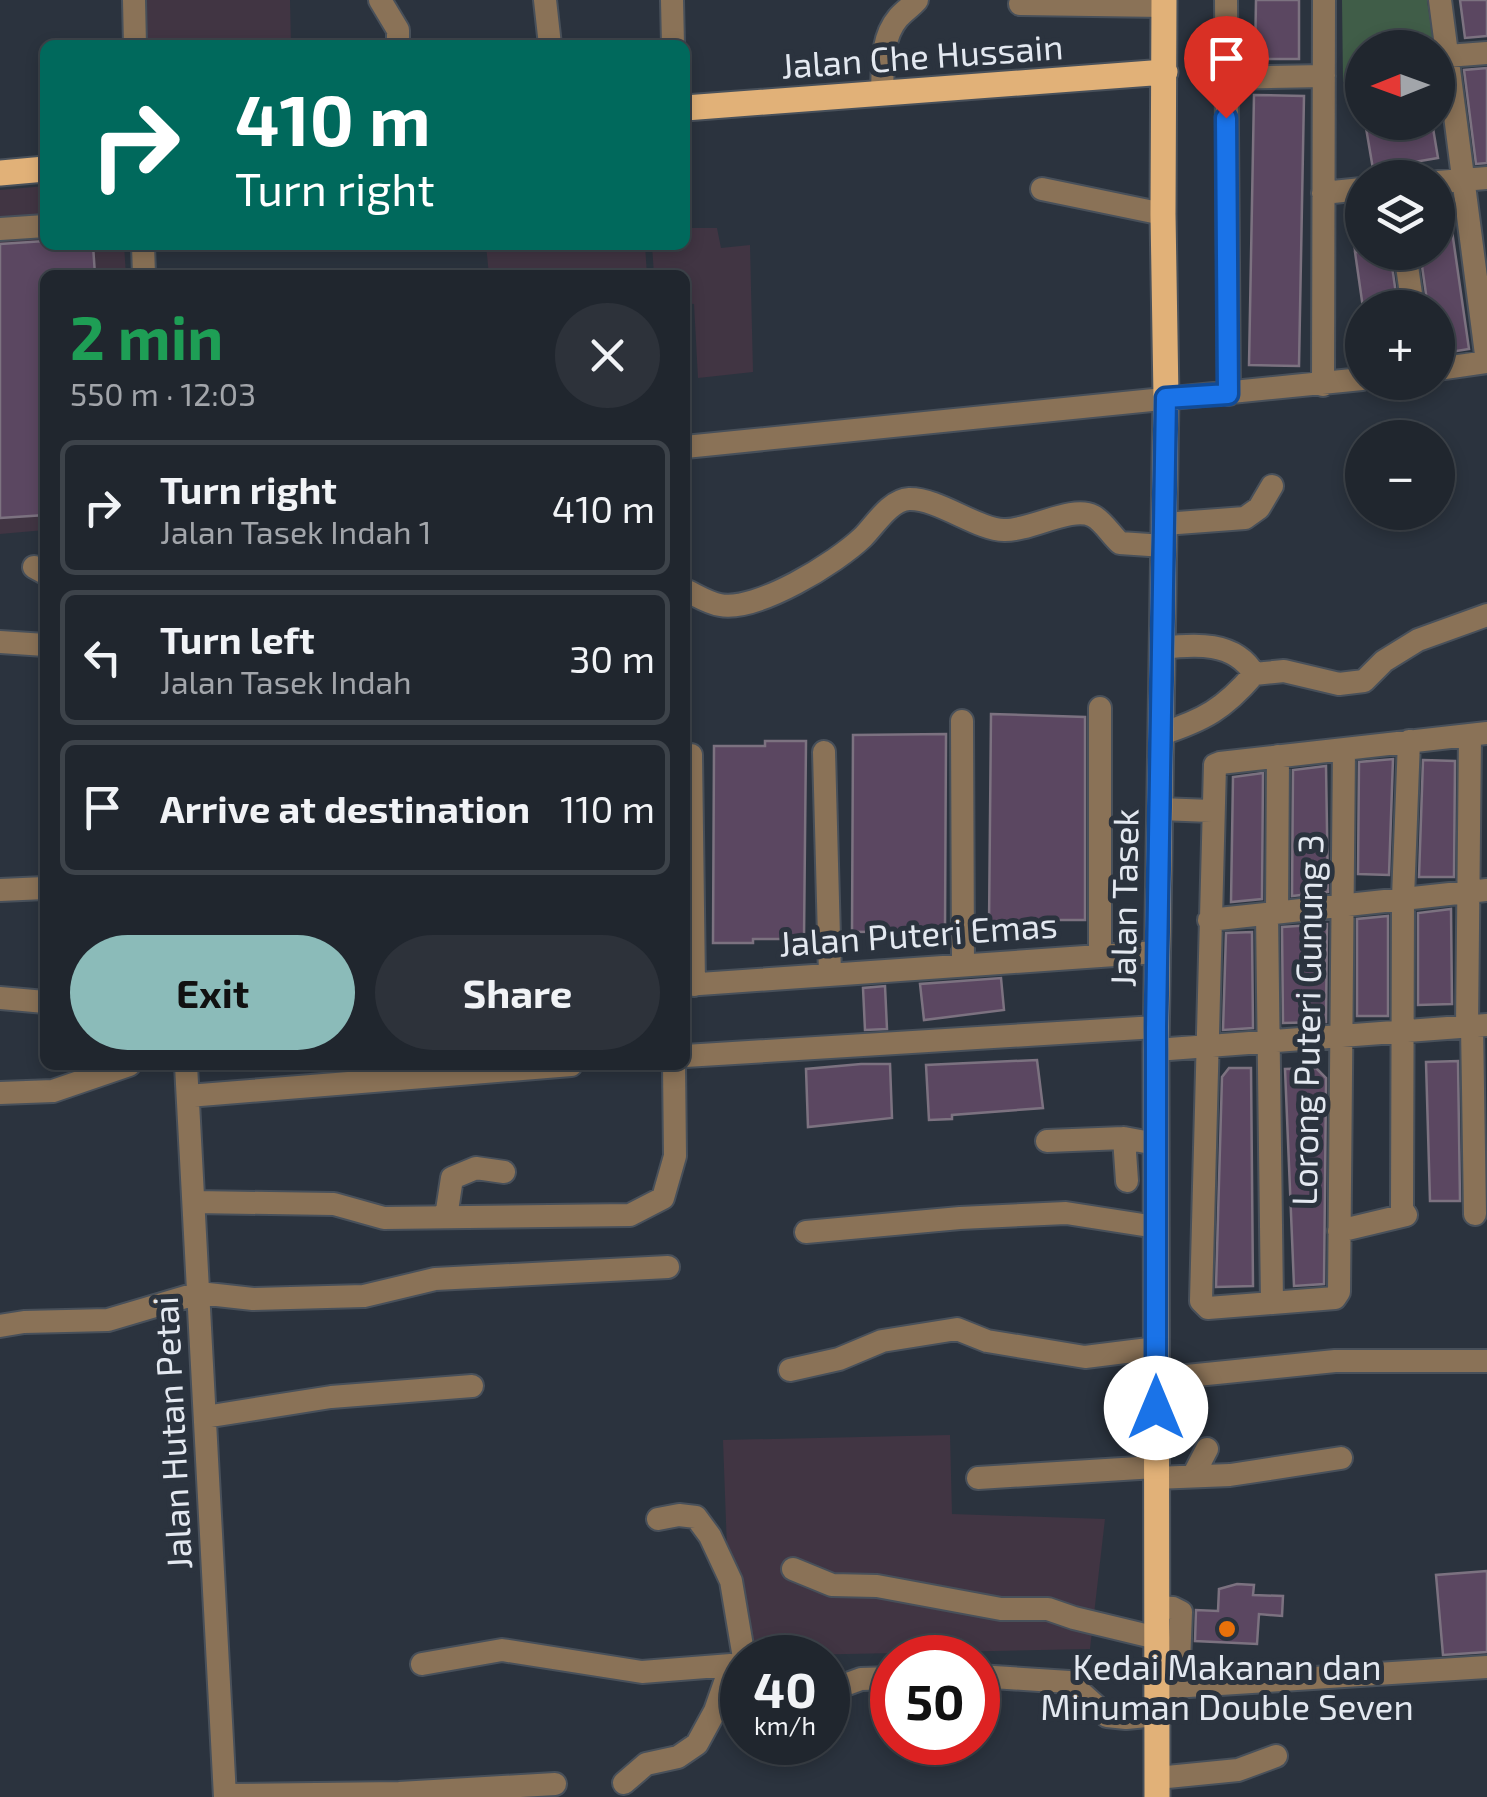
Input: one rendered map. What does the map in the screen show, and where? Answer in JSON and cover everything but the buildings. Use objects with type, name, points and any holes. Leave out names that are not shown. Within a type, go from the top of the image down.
[{"type":"main road","name":"Jalan Tasek","points":[[1157,1788],[1157,1715],[1170,1687],[1157,1638],[1155,1473],[1156,1039],[1166,398],[1164,3]]},
{"type":"main road","name":"Jalan Che Hussain","points":[[690,108],[1165,72]]},
{"type":"main road","points":[[0,173],[40,170]]},
{"type":"street","points":[[134,0],[135,40]]},
{"type":"street","points":[[380,0],[398,30],[398,40]]},
{"type":"street","points":[[545,0],[549,40]]},
{"type":"street","points":[[672,0],[673,40]]},
{"type":"street","points":[[882,92],[883,51],[888,34],[916,0]]},
{"type":"street","points":[[1226,0],[1228,394]]},
{"type":"street","points":[[1323,385],[1324,0]]},
{"type":"street","points":[[1440,0],[1444,30]]},
{"type":"street","points":[[1020,4],[1164,3]]},
{"type":"street","points":[[1455,55],[1487,52]]},
{"type":"street","points":[[1226,78],[1324,76]]},
{"type":"street","points":[[1455,90],[1476,179],[1487,362],[1455,367]]},
{"type":"street","points":[[1042,189],[1163,214]]},
{"type":"street","points":[[1324,193],[1345,191]]},
{"type":"street","points":[[0,228],[40,226]]},
{"type":"street","points":[[690,446],[1345,382]]},
{"type":"street","points":[[690,592],[718,606],[731,606],[789,588],[860,540],[892,506],[909,499],[1000,531],[1029,528],[1080,512],[1096,517],[1120,542],[1245,518],[1260,508],[1272,486]]},
{"type":"street","points":[[1161,734],[1196,723],[1223,708],[1254,674],[1284,670],[1339,684],[1364,681],[1384,661],[1418,640],[1487,614]]},
{"type":"street","points":[[0,642],[40,645]]},
{"type":"street","points":[[1162,648],[1199,644],[1232,653],[1254,674]]},
{"type":"street","points":[[1100,708],[1100,956]]},
{"type":"street","points":[[962,721],[962,964]]},
{"type":"street","points":[[1278,756],[1268,1042],[1272,1303],[1208,1308],[1201,1301],[1212,772],[1220,763],[1344,748],[1478,734],[1474,1214]]},
{"type":"street","points":[[1339,1232],[1406,1215],[1402,1210],[1403,898],[1408,742]]},
{"type":"street","name":"Lorong Puteri Gunung 3","points":[[1272,1303],[1334,1298],[1338,1292],[1344,748]]},
{"type":"street","points":[[824,752],[830,975]]},
{"type":"street","points":[[690,908],[692,754]]},
{"type":"street","points":[[1160,810],[1212,812]]},
{"type":"street","points":[[0,890],[40,888]]},
{"type":"street","points":[[1209,920],[1478,890]]},
{"type":"street","name":"Jalan Puteri Emas","points":[[690,985],[1157,952]]},
{"type":"street","points":[[0,998],[40,1002]]},
{"type":"street","points":[[690,1056],[1156,1039],[1206,1046],[1475,1026]]},
{"type":"street","points":[[0,1092],[53,1091],[114,1070]]},
{"type":"street","name":"Jalan Hutan Petai","points":[[186,1070],[225,1796]]},
{"type":"street","points":[[188,1096],[508,1070]]},
{"type":"street","points":[[194,1202],[334,1204],[384,1218],[630,1215],[662,1198],[675,1156],[674,1070]]},
{"type":"street","points":[[1047,1141],[1124,1138],[1156,1144]]},
{"type":"street","points":[[1124,1138],[1127,1180]]},
{"type":"street","points":[[446,1217],[452,1178],[476,1168],[504,1172]]},
{"type":"street","points":[[806,1232],[1066,1213],[1156,1227]]},
{"type":"street","points":[[0,1326],[108,1320],[199,1293],[253,1299],[364,1296],[435,1279],[668,1267]]},
{"type":"street","points":[[790,1370],[839,1359],[882,1341],[957,1329],[987,1341],[1085,1356],[1156,1348]]},
{"type":"street","points":[[1157,1379],[1335,1361],[1487,1361]]},
{"type":"street","points":[[205,1417],[331,1398],[472,1386]]},
{"type":"street","points":[[1193,1476],[1206,1450]]},
{"type":"street","points":[[978,1478],[1155,1473],[1193,1476],[1287,1468],[1340,1458]]},
{"type":"street","points":[[658,1518],[696,1517],[710,1536],[731,1582],[736,1635]]},
{"type":"street","points":[[793,1570],[832,1585],[914,1592],[1001,1609],[1048,1609],[1157,1638]]},
{"type":"street","points":[[1157,1607],[1181,1612],[1178,1664],[1170,1687],[1487,1667]]},
{"type":"street","points":[[422,1664],[502,1650],[642,1672],[720,1666]]},
{"type":"street","points":[[1000,1677],[1068,1682],[1107,1716],[1157,1715]]},
{"type":"street","points":[[624,1783],[646,1764],[678,1757],[697,1744],[720,1701]]},
{"type":"street","points":[[1157,1788],[1238,1770],[1276,1756]]},
{"type":"street","points":[[225,1796],[399,1793],[555,1784]]},
{"type":"shaded area","points":[[141,0],[290,0],[291,40],[143,40]]},
{"type":"shaded area","points":[[40,186],[40,250],[124,250],[126,270],[40,270],[40,530],[0,534],[0,190]]},
{"type":"shaded area","points":[[690,228],[717,228],[721,248],[750,245],[753,372],[698,378],[690,270],[654,270],[652,250],[690,250]]},
{"type":"shaded area","points":[[486,250],[645,250],[647,270],[488,270]]},
{"type":"shaded area","points":[[950,1435],[952,1514],[1105,1519],[1090,1649],[1000,1651],[1000,1635],[870,1635],[870,1654],[850,1654],[850,1635],[745,1635],[734,1560],[727,1549],[723,1440]]},
{"type":"green space","points":[[1342,0],[1427,0],[1431,30],[1345,30],[1343,82]]},
{"type":"place","name":"Kedai Makanan dan Minuman Double Seven","points":[[1227,1629]]},
{"type":"route","points":[[1156,1408],[1156,1027],[1166,398],[1228,394],[1226,118]]}]
